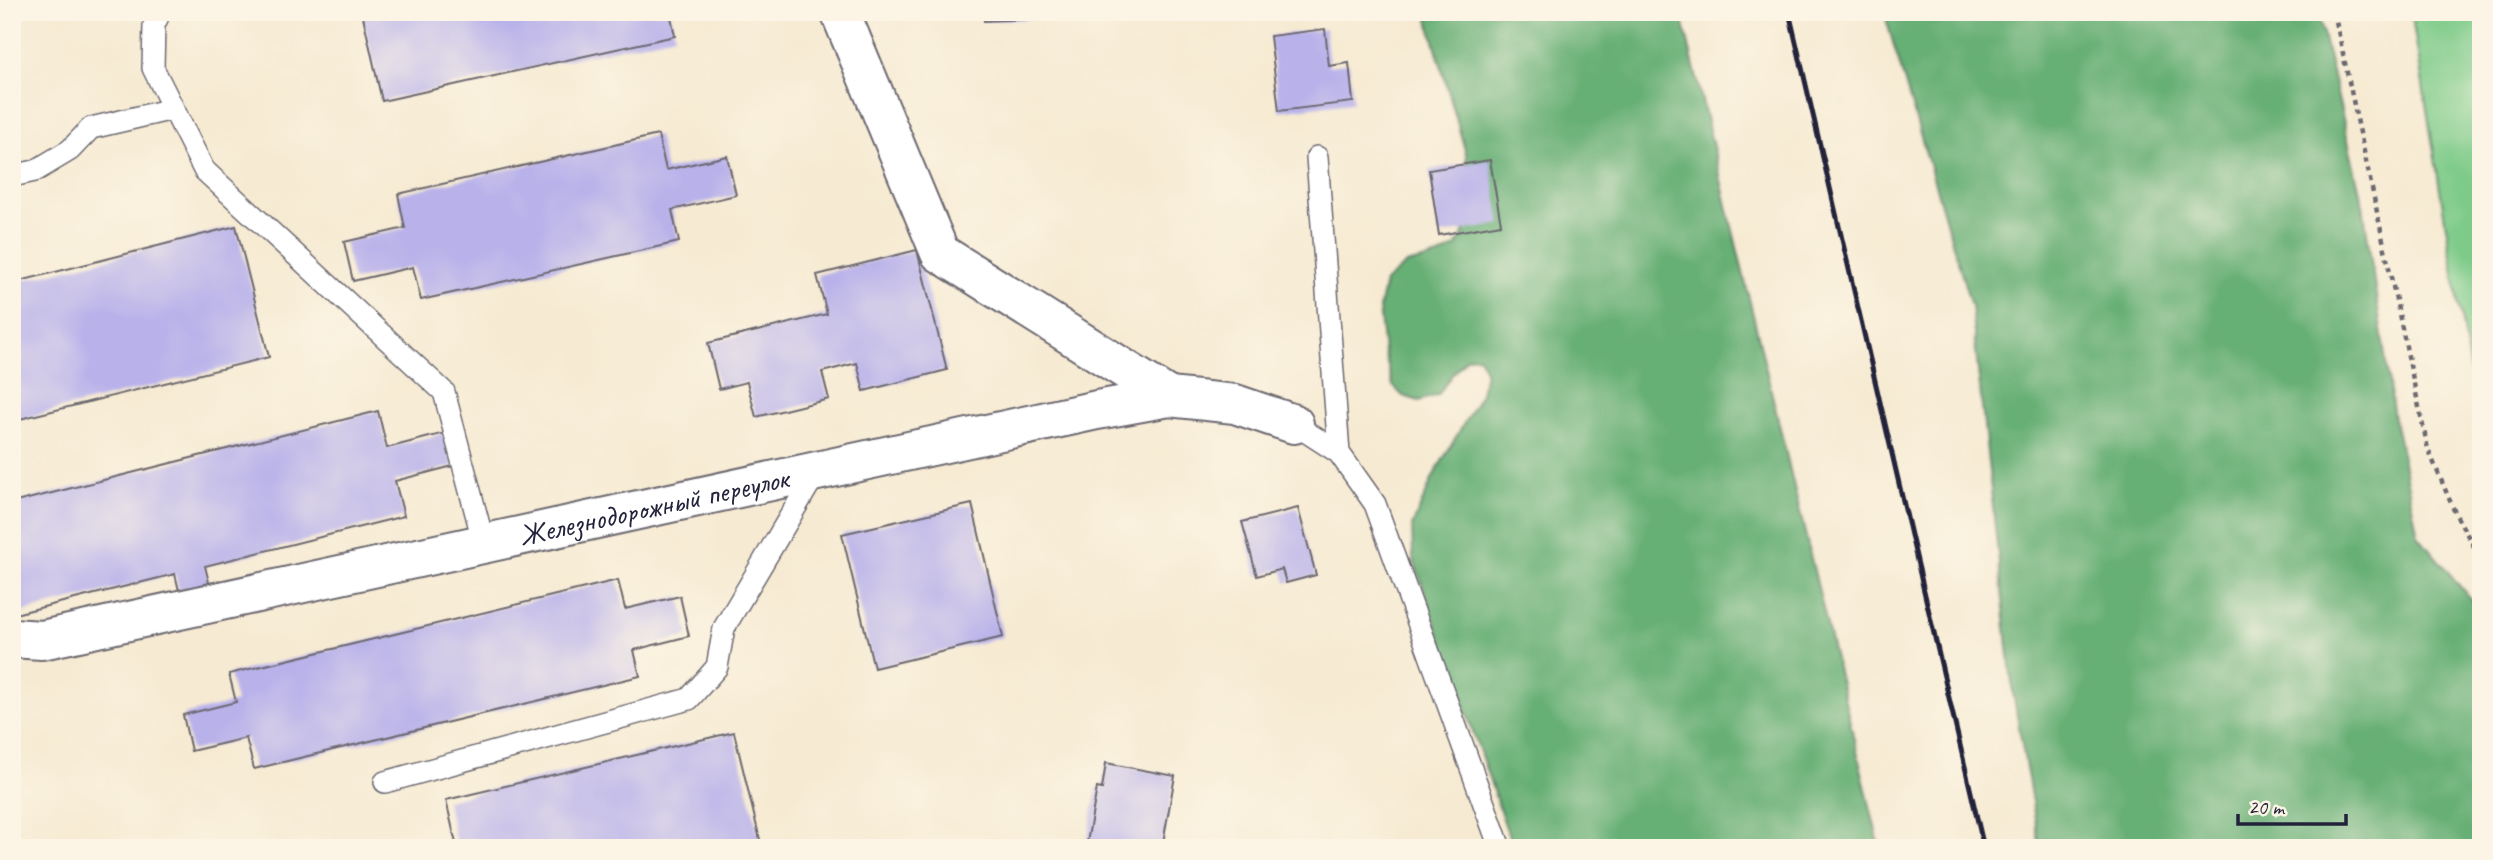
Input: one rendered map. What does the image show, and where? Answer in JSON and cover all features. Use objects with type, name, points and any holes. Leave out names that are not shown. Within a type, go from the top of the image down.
[{"type":"street","points":[[846,18],[940,253],[1169,397]]},
{"type":"street","name":"Железнодорожный переулок","points":[[12,638],[42,640],[1097,410],[1169,397],[1236,404],[1294,424]]},
{"type":"lane","points":[[160,12],[154,25],[153,68],[204,170],[444,392],[484,544]]},
{"type":"lane","points":[[12,176],[34,171],[70,150],[91,128],[173,109]]},
{"type":"lane","points":[[1317,157],[1339,453]]},
{"type":"lane","points":[[1294,424],[1339,453],[1375,504],[1500,848]]},
{"type":"lane","points":[[385,782],[689,699],[717,667],[724,628],[817,471]]},
{"type":"path","points":[[2334,12],[2428,449],[2456,515],[2481,559]]},
{"type":"green space","points":[[1426,12],[1681,12],[1880,848],[1513,848],[1413,558],[1412,526],[1434,475],[1481,394],[1485,371],[1479,356],[1467,357],[1438,395],[1419,401],[1403,396],[1393,386],[1384,352],[1379,308],[1385,282],[1406,264],[1439,256],[1457,246],[1466,228],[1470,206],[1466,154]]},
{"type":"green space","points":[[1884,12],[2318,12],[2363,205],[2394,418],[2418,535],[2481,612],[2481,848],[2040,848],[2013,693],[1971,306]]},
{"type":"green space","points":[[2411,12],[2481,12],[2481,440]]},
{"type":"building","points":[[362,12],[670,12],[675,36],[382,101]]},
{"type":"building","points":[[984,12],[1054,12],[1054,18],[984,21]]},
{"type":"building","points":[[1325,29],[1329,66],[1349,63],[1353,102],[1279,111],[1270,36]]},
{"type":"building","points":[[658,135],[666,170],[727,156],[736,195],[672,210],[679,242],[421,300],[413,267],[353,281],[344,242],[405,228],[398,194]]},
{"type":"building","points":[[1490,160],[1501,224],[1439,235],[1429,170]]},
{"type":"building","points":[[236,226],[269,357],[12,421],[12,283]]},
{"type":"building","points":[[917,250],[947,370],[864,391],[857,363],[822,372],[829,399],[756,417],[747,382],[719,389],[708,343],[827,314],[817,275]]},
{"type":"building","points":[[378,411],[387,448],[445,433],[453,466],[395,481],[404,516],[205,566],[212,595],[182,603],[175,574],[15,614],[12,602],[12,503]]},
{"type":"building","points":[[972,504],[1003,637],[874,668],[842,534]]},
{"type":"building","points":[[1298,508],[1316,575],[1286,583],[1282,569],[1257,576],[1242,522]]},
{"type":"building","points":[[618,580],[625,609],[680,596],[689,636],[634,650],[640,676],[254,769],[246,738],[191,751],[183,715],[236,702],[229,674]]},
{"type":"building","points":[[734,732],[762,848],[457,848],[446,800]]},
{"type":"building","points":[[1106,763],[1175,776],[1162,848],[1086,848],[1097,788],[1102,789]]},
{"type":"railway","points":[[1789,12],[1984,848]]}]
